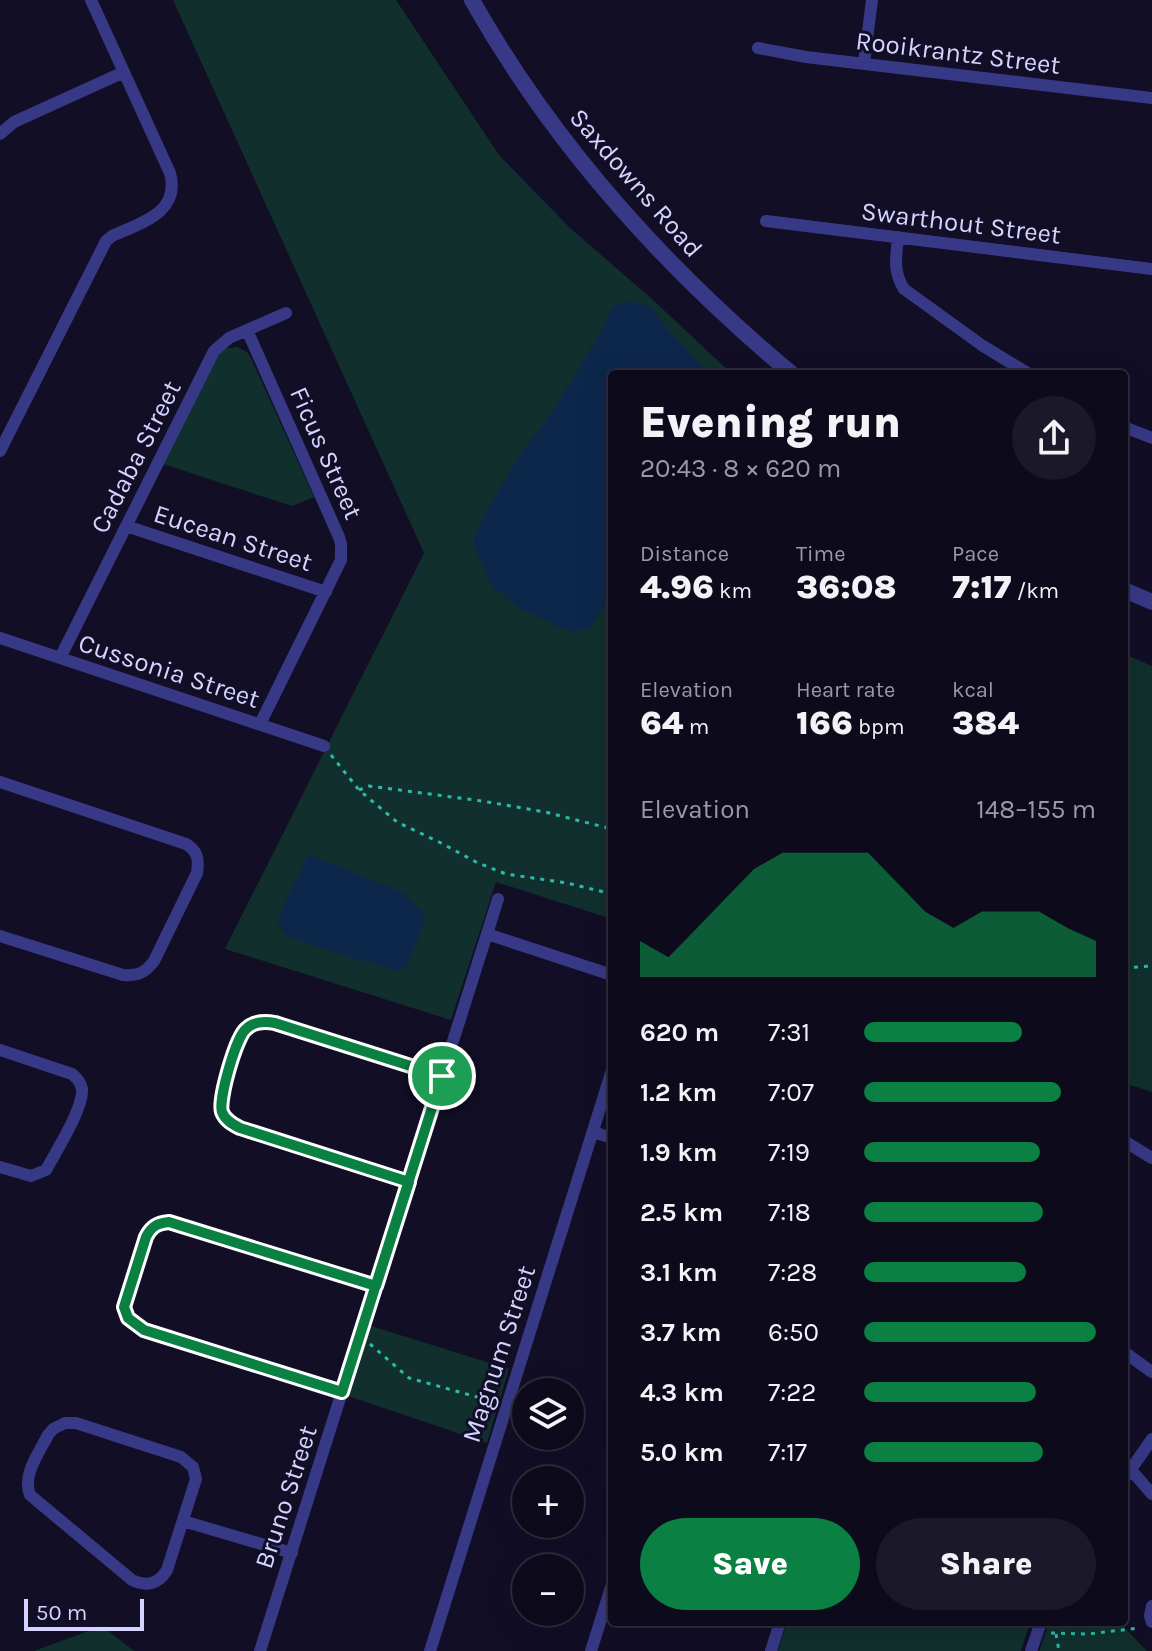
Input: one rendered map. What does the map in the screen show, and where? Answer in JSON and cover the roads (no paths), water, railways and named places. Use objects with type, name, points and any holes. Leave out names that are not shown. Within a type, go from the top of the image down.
[{"type":"street","points":[[0,451],[106,241],[157,214],[170,199],[173,182],[170,173],[91,0]]},
{"type":"street","name":"Saxdowns Road","points":[[472,0],[500,49],[576,156],[656,247],[744,334],[787,370]]},
{"type":"street","points":[[864,63],[872,0]]},
{"type":"street","name":"Rooikrantz Street","points":[[758,48],[806,57],[1152,98]]},
{"type":"street","points":[[0,134],[14,122],[124,72]]},
{"type":"street","name":"Swarthout Street","points":[[766,221],[1152,269]]},
{"type":"street","points":[[898,237],[895,266],[897,279],[904,289],[983,346],[1022,370]]},
{"type":"street","name":"Cadaba Street","points":[[60,658],[214,351],[229,338],[286,313]]},
{"type":"street","name":"Ficus Street","points":[[247,330],[341,544],[341,560],[260,724]]},
{"type":"street","points":[[1128,429],[1152,438]]},
{"type":"street","name":"Eucean Street","points":[[126,526],[326,592]]},
{"type":"street","points":[[1128,592],[1152,602]]},
{"type":"street","name":"Cussonia Street","points":[[0,638],[324,746]]},
{"type":"street","points":[[0,782],[186,844],[196,852],[198,865],[197,873],[154,961],[138,975],[123,975],[0,936]]},
{"type":"street","name":"Bruno Street","points":[[260,1651],[498,899]]},
{"type":"street","points":[[487,934],[608,974]]},
{"type":"street","points":[[409,1182],[230,1123],[221,1109],[222,1097],[238,1041],[244,1029],[263,1021],[442,1076]]},
{"type":"street","points":[[0,1050],[72,1074],[78,1079],[83,1092],[79,1108],[46,1170],[31,1176],[0,1167]]},
{"type":"street","name":"Magnum Street","points":[[430,1651],[608,1083]]},
{"type":"street","points":[[593,1132],[608,1137]]},
{"type":"street","points":[[1128,1143],[1152,1158]]},
{"type":"street","points":[[342,1392],[144,1330],[132,1323],[124,1307],[141,1251],[152,1228],[169,1222],[376,1286]]},
{"type":"street","points":[[1128,1355],[1152,1372]]},
{"type":"street","points":[[65,1423],[76,1423],[181,1457],[190,1463],[196,1479],[183,1521],[164,1575],[155,1582],[138,1583],[35,1500],[28,1489],[28,1476],[53,1429],[65,1423]]},
{"type":"street","points":[[1128,1474],[1152,1439]]},
{"type":"street","points":[[1128,1476],[1152,1494]]},
{"type":"street","points":[[183,1521],[292,1553]]},
{"type":"street","points":[[591,1651],[608,1597]]},
{"type":"street","points":[[1147,1625],[1152,1606]]},
{"type":"street","points":[[771,1651],[779,1626]]},
{"type":"street","points":[[1031,1651],[1044,1627]]},
{"type":"water","points":[[629,301],[650,307],[706,370],[608,370],[608,601],[589,629],[570,632],[516,606],[491,584],[473,545],[477,528],[522,451],[551,414],[600,333],[612,307]]},
{"type":"water","points":[[310,855],[399,891],[423,911],[425,920],[408,964],[398,971],[284,934],[277,921]]}]
